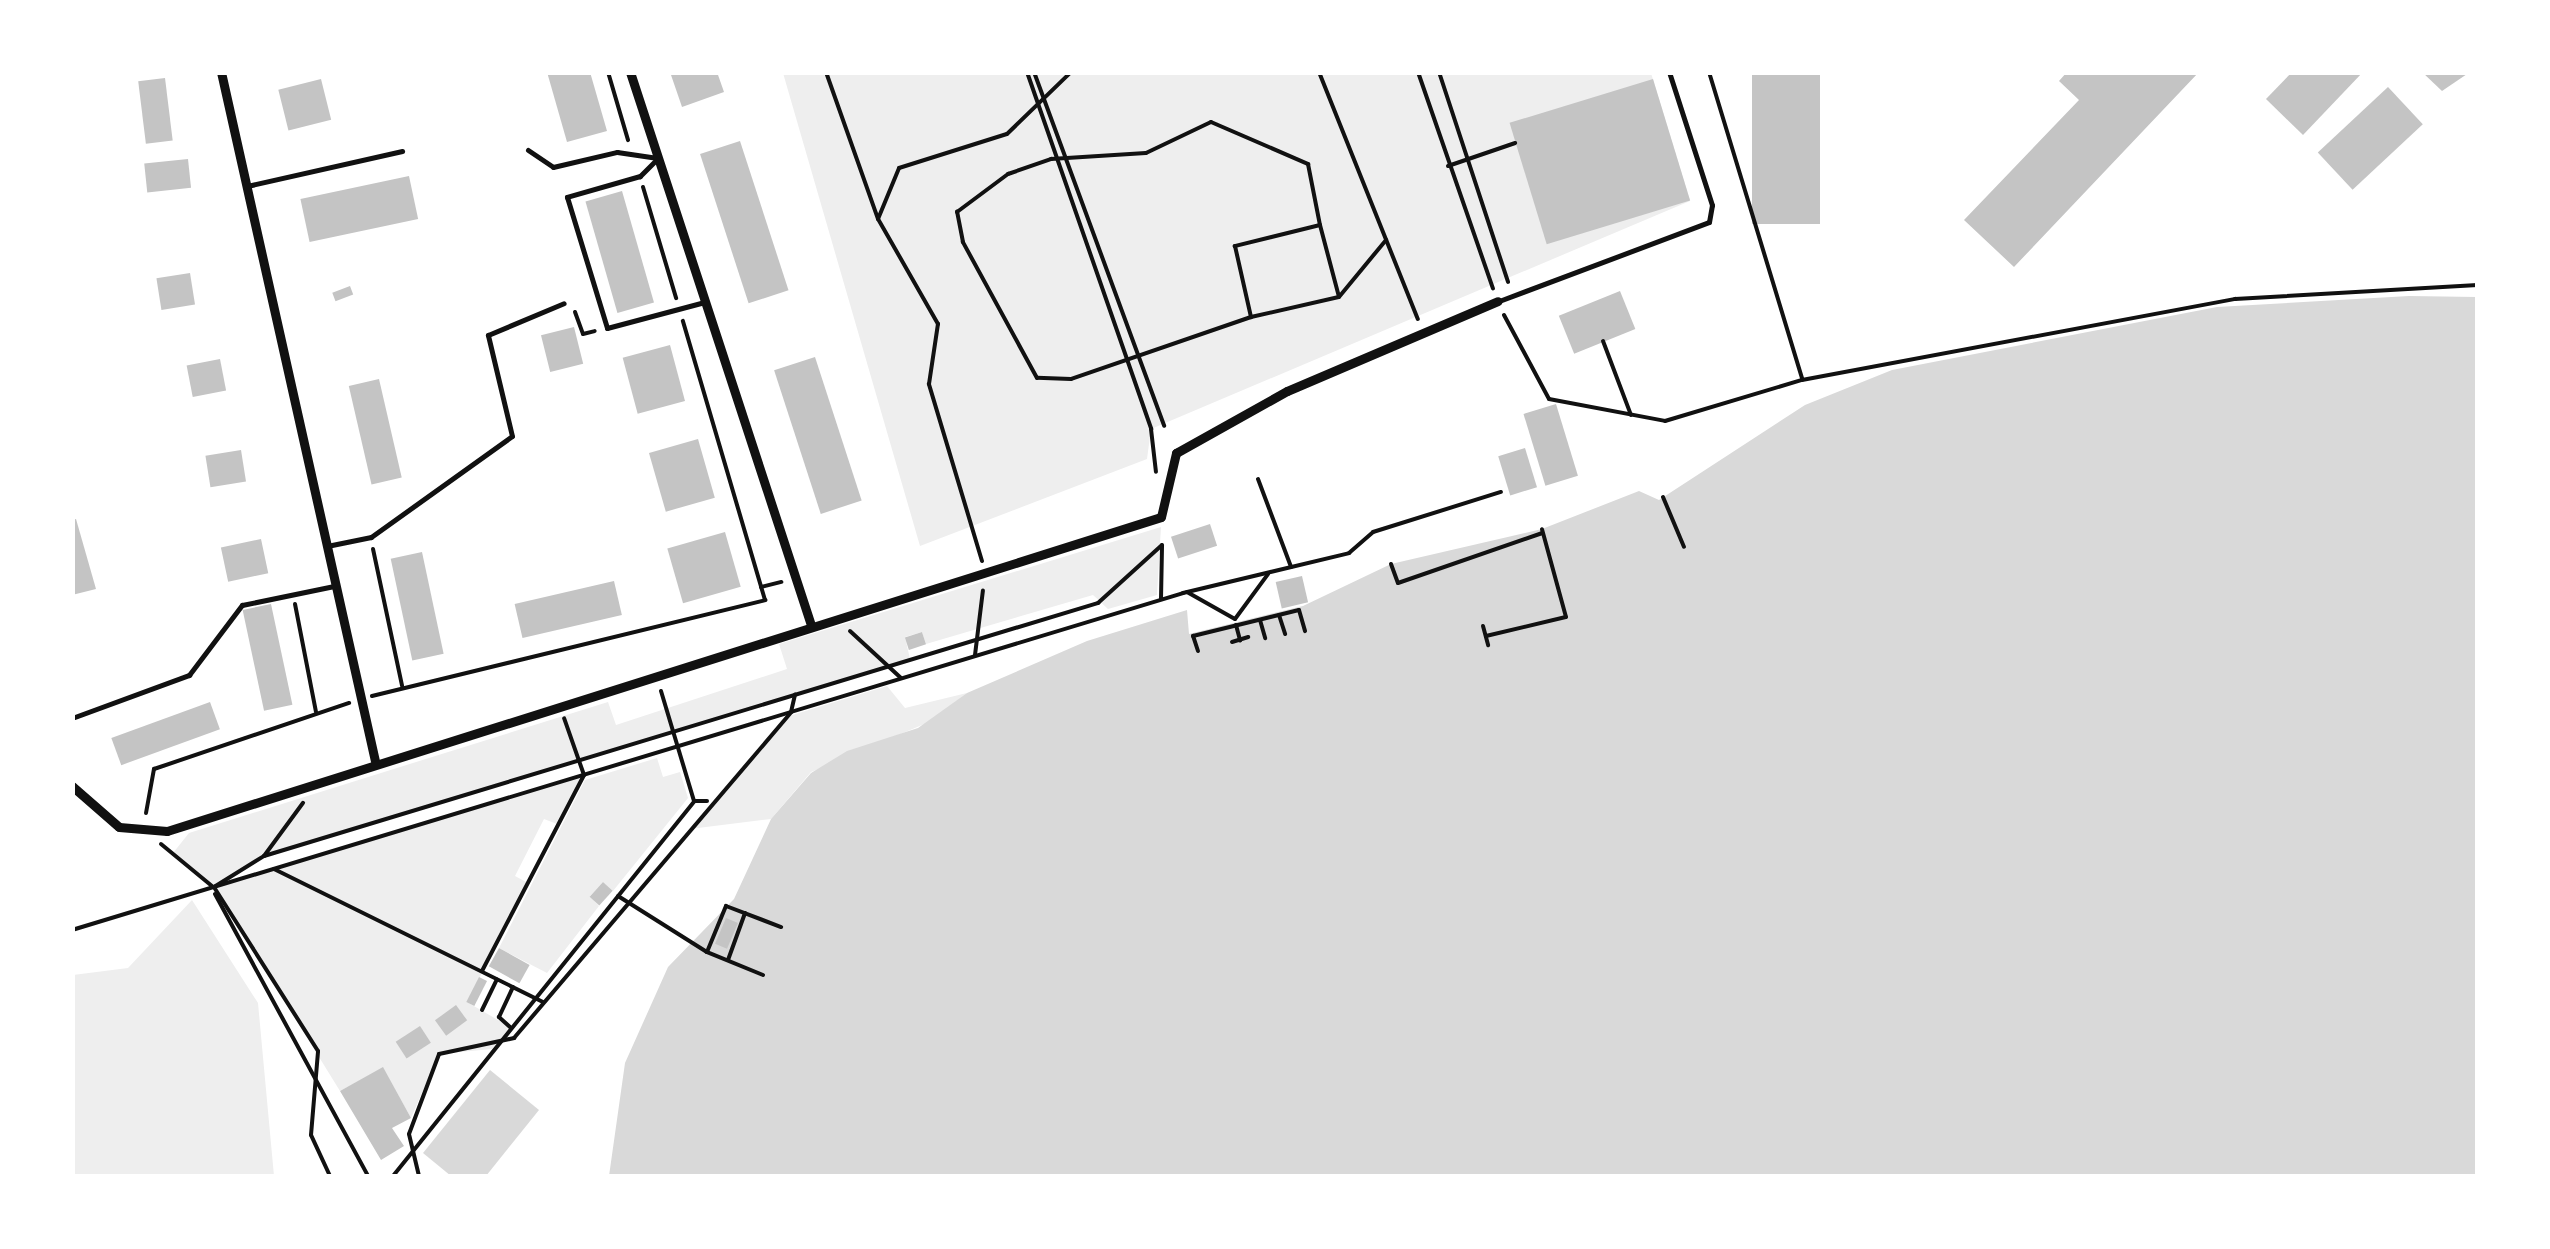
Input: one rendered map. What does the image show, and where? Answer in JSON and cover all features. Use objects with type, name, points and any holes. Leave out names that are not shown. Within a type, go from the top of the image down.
[{"type":"street","points":[[630,72],[812,626]]},
{"type":"street","points":[[223,73],[375,762]]},
{"type":"street","points":[[72,786],[105,820],[146,835],[1161,516],[1176,453],[1287,391],[1498,301]]},
{"type":"lane","points":[[1498,301],[1709,222],[1712,205],[1669,72]]},
{"type":"lane","points":[[528,150],[552,167],[633,153],[658,158]]},
{"type":"lane","points":[[247,186],[402,152]]},
{"type":"lane","points":[[658,158],[640,176],[568,197],[607,328],[705,302]]},
{"type":"lane","points":[[327,546],[371,538],[512,436],[488,335],[564,303]]},
{"type":"lane","points":[[72,718],[189,675],[231,611],[336,585]]},
{"type":"path","points":[[608,72],[633,153]]},
{"type":"path","points":[[826,72],[878,219],[938,324],[928,384],[985,572],[975,656]]},
{"type":"path","points":[[1027,72],[1033,110],[1151,429],[1157,482]]},
{"type":"path","points":[[1034,72],[1164,426]]},
{"type":"path","points":[[878,219],[899,168],[1007,134],[1071,72]]},
{"type":"path","points":[[1319,72],[1424,333]]},
{"type":"path","points":[[1418,72],[1498,301],[1549,399],[1665,421],[1802,380],[2235,299],[2478,285]]},
{"type":"path","points":[[1439,72],[1513,296]]},
{"type":"path","points":[[1709,72],[1802,380]]},
{"type":"path","points":[[1339,298],[1308,164],[1222,122],[1146,153],[1064,155],[1051,159],[968,199],[955,225],[1036,378],[1071,378],[1252,317],[1339,298],[1386,240]]},
{"type":"path","points":[[1448,166],[1515,143]]},
{"type":"path","points":[[330,1176],[331,1163],[311,1135],[319,1092],[318,1051],[214,887],[146,835],[154,769],[402,686],[765,600],[640,176]]},
{"type":"path","points":[[1252,317],[1235,246],[1320,225]]},
{"type":"path","points":[[564,303],[583,334],[607,328]]},
{"type":"path","points":[[1603,341],[1631,415]]},
{"type":"path","points":[[1258,480],[1290,567]]},
{"type":"path","points":[[72,930],[1187,592],[1290,567],[1500,492]]},
{"type":"path","points":[[1664,497],[1684,547]]},
{"type":"path","points":[[1391,564],[1398,583],[1542,531],[1566,617],[1486,636]]},
{"type":"path","points":[[371,538],[402,686]]},
{"type":"path","points":[[214,887],[264,856],[1098,603],[1162,545],[1161,600]]},
{"type":"path","points":[[1240,640],[1236,622],[1269,572]]},
{"type":"path","points":[[761,588],[796,578]]},
{"type":"path","points":[[1187,592],[1236,622]]},
{"type":"path","points":[[294,594],[316,714]]},
{"type":"path","points":[[1198,651],[1193,636],[1236,622],[1299,610],[1305,631]]},
{"type":"path","points":[[1279,615],[1285,634]]},
{"type":"path","points":[[837,618],[884,667],[901,678]]},
{"type":"path","points":[[1260,620],[1265,638]]},
{"type":"path","points":[[1483,626],[1488,645]]},
{"type":"path","points":[[1232,642],[1248,637]]},
{"type":"path","points":[[656,674],[694,801]]},
{"type":"path","points":[[419,1176],[409,1134],[440,1054],[492,1049],[544,1002],[707,801],[791,712],[795,694]]},
{"type":"path","points":[[482,972],[584,775],[559,704]]},
{"type":"path","points":[[264,856],[321,780]]},
{"type":"path","points":[[694,801],[707,801]]},
{"type":"path","points":[[393,1176],[694,801]]},
{"type":"path","points":[[274,869],[544,1002]]},
{"type":"path","points":[[214,887],[319,1092],[368,1176]]},
{"type":"path","points":[[617,896],[708,952],[764,975]]},
{"type":"path","points":[[708,952],[726,906],[781,927]]},
{"type":"path","points":[[728,960],[745,914]]},
{"type":"path","points":[[482,1010],[497,979]]},
{"type":"path","points":[[510,1027],[499,1017],[514,987]]},
{"type":"shaded area","points":[[783,73],[1651,73],[1690,201],[1151,429],[1147,459],[920,546]]},
{"type":"shaded area","points":[[2409,296],[2477,297],[2477,1176],[609,1176],[625,1063],[668,967],[734,899],[771,819],[811,773],[847,751],[918,728],[967,693],[1087,641],[1187,610],[1189,634],[1303,606],[1391,564],[1542,529],[1639,491],[1659,500],[1805,405],[1892,370],[2217,307]]},
{"type":"shaded area","points":[[1161,527],[1157,595],[1108,609],[1093,595],[926,644],[922,632],[905,637],[910,659],[264,856],[219,884],[584,775],[557,824],[544,819],[515,876],[528,883],[467,1002],[510,1027],[492,1049],[439,1054],[411,1118],[383,1068],[340,1091],[214,887],[173,853],[189,833],[608,702],[616,725],[787,669],[779,644]]},
{"type":"shaded area","points":[[887,686],[905,708],[967,693],[929,722],[811,772],[771,819],[690,829],[789,716]]},
{"type":"shaded area","points":[[657,758],[663,777],[680,772],[688,798],[613,891],[603,882],[590,896],[599,906],[547,973],[499,948],[585,780]]},
{"type":"shaded area","points":[[192,900],[258,1003],[274,1176],[73,1176],[73,975],[128,968]]},
{"type":"shaded area","points":[[490,1070],[539,1110],[486,1176],[451,1176],[423,1153]]},
{"type":"building","points":[[547,72],[590,72],[607,131],[567,142]]},
{"type":"building","points":[[670,72],[717,72],[724,92],[682,107]]},
{"type":"building","points":[[1752,72],[1820,72],[1820,224],[1752,224]]},
{"type":"building","points":[[2067,72],[2199,72],[2014,267],[1964,220],[2079,100],[2059,81]]},
{"type":"building","points":[[2292,72],[2363,72],[2303,135],[2266,99]]},
{"type":"building","points":[[2422,72],[2470,72],[2442,91]]},
{"type":"building","points":[[165,78],[173,141],[146,144],[138,81]]},
{"type":"building","points":[[321,79],[331,120],[288,130],[278,90]]},
{"type":"building","points":[[1653,79],[1690,200],[1547,244],[1510,123]]},
{"type":"building","points":[[2388,87],[2423,124],[2353,190],[2318,152]]},
{"type":"building","points":[[740,141],[789,290],[749,303],[700,154]]},
{"type":"building","points":[[188,159],[191,188],[147,192],[144,164]]},
{"type":"building","points":[[409,176],[418,219],[310,242],[300,199]]},
{"type":"building","points":[[622,191],[654,303],[617,313],[585,201]]},
{"type":"building","points":[[190,273],[195,305],[161,310],[156,278]]},
{"type":"building","points":[[350,286],[353,294],[335,301],[332,293]]},
{"type":"building","points":[[1620,291],[1635,329],[1574,354],[1559,316]]},
{"type":"building","points":[[574,327],[583,364],[550,372],[541,335]]},
{"type":"building","points":[[670,345],[685,401],[638,414],[623,358]]},
{"type":"building","points":[[815,357],[862,501],[821,514],[774,370]]},
{"type":"building","points":[[220,359],[226,390],[193,397],[187,365]]},
{"type":"building","points":[[379,379],[402,477],[372,484],[349,386]]},
{"type":"building","points":[[1556,404],[1578,476],[1545,486],[1523,414]]},
{"type":"building","points":[[698,439],[715,498],[666,512],[649,453]]},
{"type":"building","points":[[1525,448],[1537,487],[1510,495],[1498,456]]},
{"type":"building","points":[[241,450],[246,482],[210,487],[205,456]]},
{"type":"building","points":[[76,519],[96,589],[72,595],[72,520]]},
{"type":"building","points":[[1210,524],[1217,546],[1178,559],[1171,537]]},
{"type":"building","points":[[725,532],[741,587],[683,603],[667,549]]},
{"type":"building","points":[[261,539],[268,573],[228,582],[221,548]]},
{"type":"building","points":[[422,552],[444,654],[412,660],[391,559]]},
{"type":"building","points":[[1302,576],[1308,602],[1282,608],[1276,582]]},
{"type":"building","points":[[614,581],[622,615],[522,638],[515,604]]},
{"type":"building","points":[[271,604],[292,705],[264,711],[243,610]]},
{"type":"building","points":[[922,632],[926,644],[909,650],[905,638]]},
{"type":"building","points":[[210,702],[220,729],[121,765],[111,738]]},
{"type":"building","points":[[603,882],[613,891],[599,906],[590,897]]},
{"type":"building","points":[[726,918],[738,923],[727,949],[715,944]]},
{"type":"building","points":[[499,948],[530,965],[519,983],[489,966]]},
{"type":"building","points":[[479,977],[487,981],[474,1006],[466,1002]]},
{"type":"building","points":[[456,1005],[467,1020],[446,1036],[435,1020]]},
{"type":"building","points":[[420,1026],[431,1043],[407,1059],[396,1042]]},
{"type":"building","points":[[383,1067],[411,1118],[392,1128],[404,1146],[381,1160],[340,1091]]}]
